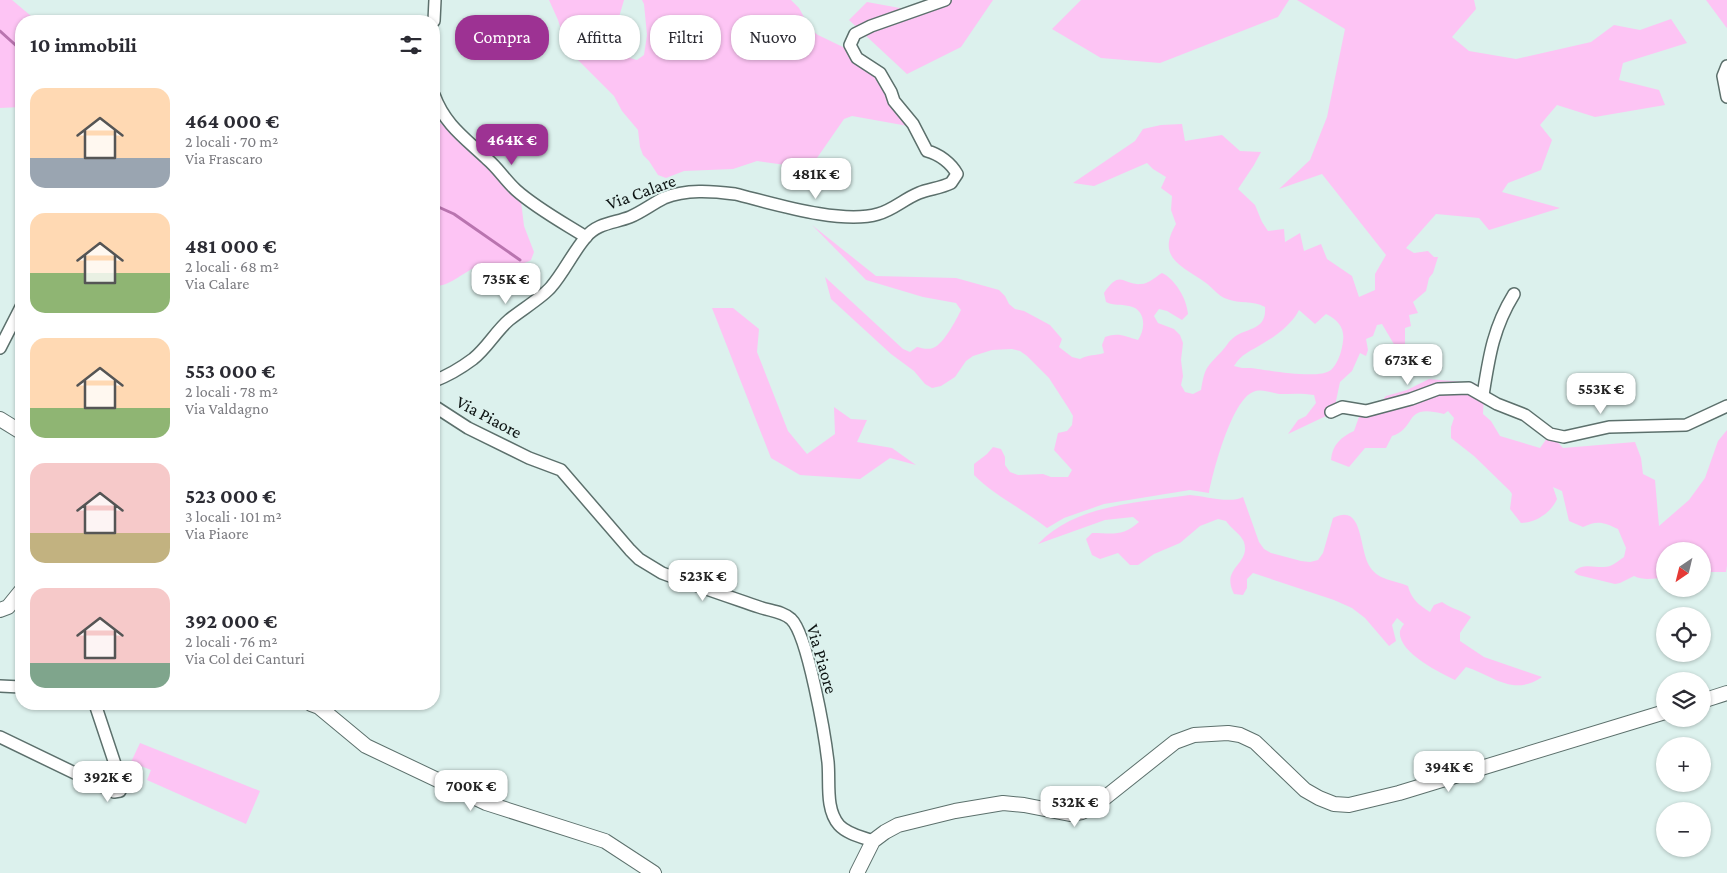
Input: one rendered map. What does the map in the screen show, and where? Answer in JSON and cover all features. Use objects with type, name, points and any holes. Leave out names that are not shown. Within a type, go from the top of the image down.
[{"type":"street","points":[[434,15],[435,0]]},
{"type":"street","name":"Via Calare","points":[[586,237],[604,224],[631,216],[665,198],[681,193],[706,191],[728,193],[821,215],[863,217],[890,210],[919,193],[951,182],[957,174],[953,166],[932,152],[927,151],[912,124],[894,101],[880,73],[857,58],[850,45],[855,34],[871,26],[944,0]]},
{"type":"street","points":[[1727,66],[1723,76],[1727,97]]},
{"type":"street","points":[[440,110],[454,128],[490,161],[515,189],[533,203],[586,237],[550,288],[499,328],[474,358],[440,379]]},
{"type":"street","points":[[1483,395],[1496,328],[1514,294]]},
{"type":"street","points":[[0,348],[15,319]]},
{"type":"street","points":[[1331,412],[1342,407],[1366,411],[1438,389],[1469,388],[1497,404],[1525,415],[1550,434],[1564,437],[1609,427],[1686,424],[1727,406]]},
{"type":"street","name":"Via Piaore","points":[[440,410],[468,428],[529,458],[562,470],[630,550],[649,566],[671,576],[762,608],[780,612],[790,618],[797,626],[809,664],[825,742],[830,806],[833,816],[845,830],[873,842]]},
{"type":"street","points":[[0,419],[15,428]]},
{"type":"street","points":[[0,610],[15,601]]},
{"type":"street","points":[[0,686],[15,687]]},
{"type":"street","points":[[1711,698],[1727,693]]},
{"type":"street","points":[[0,737],[114,792],[120,791],[122,785],[96,710]]},
{"type":"street","points":[[323,710],[366,746],[486,804],[605,841],[654,873]]},
{"type":"street","points":[[857,873],[873,842],[885,832],[898,825],[985,806],[1003,804],[1024,805],[1063,814],[1082,812],[1097,804],[1175,742],[1194,735],[1228,733],[1240,735],[1255,742],[1305,790],[1334,804],[1349,805],[1399,793],[1656,715]]},
{"type":"shaded area","points":[[0,0],[12,0],[30,15],[15,15],[15,107],[0,108]]},
{"type":"shaded area","points":[[549,0],[624,0],[620,15],[559,15],[559,23]]},
{"type":"shaded area","points":[[642,0],[791,0],[803,15],[731,15],[731,60],[815,60],[815,33],[845,48],[851,57],[880,73],[908,126],[852,116],[844,119],[817,158],[810,163],[793,166],[757,161],[733,169],[684,171],[666,178],[658,175],[643,155],[638,130],[622,111],[614,96],[578,60],[640,60],[644,55],[647,35]]},
{"type":"shaded area","points":[[933,0],[993,0],[961,47],[907,74],[849,20],[867,2],[916,11]]},
{"type":"shaded area","points":[[1081,0],[1289,0],[1278,17],[1160,63],[1101,58],[1052,29]]},
{"type":"shaded area","points":[[1297,0],[1474,0],[1476,9],[1452,37],[1469,51],[1516,59],[1591,42],[1614,25],[1640,30],[1671,19],[1687,43],[1623,63],[1619,80],[1659,90],[1665,105],[1595,117],[1557,105],[1540,125],[1552,140],[1541,170],[1508,183],[1502,192],[1560,208],[1489,230],[1479,218],[1436,214],[1406,248],[1414,253],[1428,251],[1434,257],[1438,257],[1426,291],[1413,302],[1418,313],[1409,315],[1411,326],[1405,328],[1405,344],[1395,346],[1382,324],[1377,325],[1373,336],[1366,339],[1368,350],[1366,356],[1360,353],[1352,371],[1340,382],[1336,401],[1336,414],[1326,416],[1288,434],[1298,420],[1306,416],[1316,403],[1314,395],[1253,392],[1245,398],[1231,422],[1219,453],[1209,493],[1190,490],[1104,504],[1064,518],[1047,528],[982,483],[974,475],[974,464],[993,447],[1001,449],[1005,457],[1005,465],[1010,472],[1018,475],[1043,474],[1051,477],[1068,477],[1072,470],[1054,450],[1058,433],[1067,431],[1072,425],[1073,416],[1049,378],[1027,356],[1020,351],[1012,349],[992,350],[973,356],[966,361],[955,377],[941,386],[932,388],[925,384],[914,371],[891,354],[831,299],[825,277],[903,349],[910,352],[917,347],[929,349],[937,346],[949,331],[961,310],[956,303],[923,297],[866,280],[812,225],[876,276],[956,278],[999,290],[1015,309],[1024,311],[1050,325],[1062,339],[1059,347],[1072,357],[1080,359],[1104,353],[1102,345],[1105,337],[1118,335],[1138,340],[1141,336],[1143,320],[1139,311],[1129,306],[1106,302],[1104,293],[1114,281],[1122,280],[1135,284],[1144,284],[1162,273],[1180,290],[1188,314],[1182,320],[1167,311],[1159,309],[1154,316],[1158,323],[1174,329],[1180,335],[1183,343],[1181,360],[1183,376],[1181,385],[1185,392],[1193,394],[1201,390],[1207,368],[1231,340],[1263,321],[1265,307],[1224,298],[1174,260],[1170,253],[1169,245],[1176,224],[1171,210],[1172,196],[1161,188],[1166,177],[1147,163],[1094,186],[1073,183],[1135,141],[1143,129],[1161,125],[1182,124],[1185,141],[1222,135],[1240,151],[1261,152],[1238,189],[1255,205],[1268,231],[1284,229],[1285,242],[1300,233],[1304,251],[1321,244],[1327,259],[1352,276],[1359,297],[1375,290],[1375,274],[1386,255],[1322,174],[1279,189],[1310,160],[1327,117],[1345,29]],"holes":[[[1299,310],[1315,324],[1326,314],[1334,319],[1342,328],[1342,349],[1338,360],[1331,370],[1325,373],[1305,374],[1234,366],[1243,356],[1283,329],[1293,320]]]},
{"type":"shaded area","points":[[1706,0],[1727,0],[1727,28],[1726,27]]},
{"type":"shaded area","points":[[440,123],[445,125],[521,201],[524,226],[534,252],[531,260],[525,263],[484,265],[472,269],[440,286]]},
{"type":"shaded area","points":[[712,308],[733,308],[759,329],[757,352],[788,431],[807,454],[835,434],[834,407],[851,419],[867,420],[857,442],[892,448],[916,465],[890,458],[860,479],[800,475],[771,458]]},
{"type":"shaded area","points":[[1429,379],[1475,383],[1484,392],[1483,414],[1491,421],[1500,436],[1540,448],[1550,434],[1563,448],[1635,442],[1641,458],[1643,474],[1655,480],[1659,526],[1689,500],[1705,478],[1718,441],[1727,430],[1726,572],[1711,572],[1711,542],[1656,542],[1656,578],[1645,579],[1634,576],[1615,584],[1578,575],[1574,572],[1582,567],[1610,566],[1624,557],[1626,548],[1618,529],[1600,523],[1592,523],[1583,527],[1569,521],[1562,491],[1553,487],[1557,499],[1551,509],[1537,519],[1521,523],[1510,509],[1512,494],[1510,491],[1474,456],[1451,438],[1451,427],[1454,418],[1448,411],[1444,414],[1431,411],[1416,414],[1405,428],[1392,436],[1386,448],[1365,448],[1349,467],[1331,460],[1335,446],[1345,436],[1354,431],[1360,414],[1375,409],[1386,396],[1407,390]]},
{"type":"shaded area","points":[[1190,495],[1225,500],[1243,497],[1259,542],[1264,549],[1271,553],[1301,561],[1310,562],[1318,560],[1323,553],[1333,518],[1343,515],[1350,516],[1359,529],[1366,559],[1374,572],[1383,578],[1408,586],[1411,595],[1416,601],[1430,612],[1434,605],[1442,602],[1471,617],[1460,633],[1460,641],[1484,657],[1542,677],[1532,683],[1513,685],[1466,667],[1455,680],[1421,661],[1405,647],[1400,631],[1404,624],[1397,618],[1392,625],[1396,641],[1389,646],[1365,618],[1352,608],[1334,600],[1253,573],[1247,579],[1247,588],[1243,595],[1234,594],[1231,578],[1245,550],[1243,539],[1226,521],[1218,519],[1200,526],[1180,543],[1154,554],[1138,565],[1130,565],[1118,553],[1100,559],[1092,555],[1086,539],[1092,533],[1117,533],[1127,530],[1139,522],[1133,517],[1105,520],[1038,544],[1053,531],[1089,513],[1129,503]]},
{"type":"shaded area","points":[[140,743],[260,791],[246,824],[147,780],[151,770],[131,762]]},
{"type":"waterway","points":[[0,31],[15,45]]},
{"type":"waterway","points":[[440,208],[454,214],[520,260]]}]
